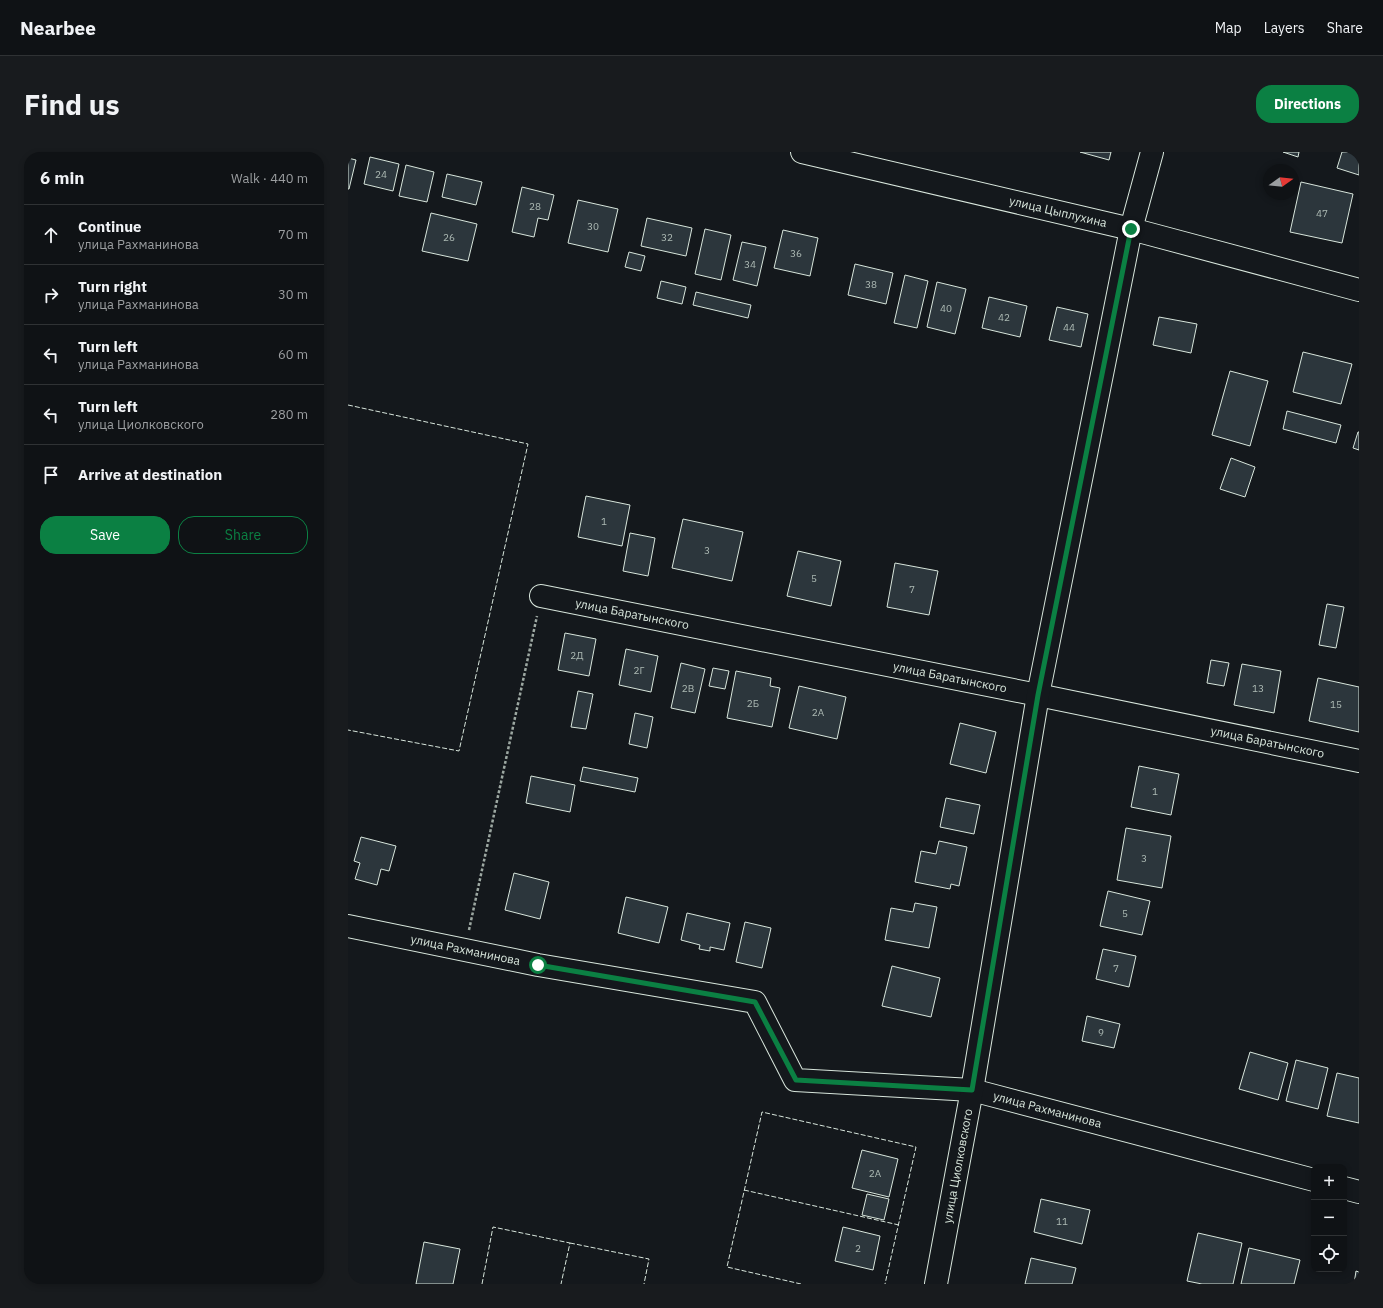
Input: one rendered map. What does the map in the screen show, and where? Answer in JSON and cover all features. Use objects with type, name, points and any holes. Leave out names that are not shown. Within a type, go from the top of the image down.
[{"type":"street","name":"улица Цыплухина","points":[[802,152],[1131,229],[1359,290]]},
{"type":"street","name":"улица Циолковского","points":[[936,1284],[972,1090],[1038,695],[1131,229],[1152,152]]},
{"type":"street","name":"улица Баратынского","points":[[541,596],[1038,695],[1359,761]]},
{"type":"street","name":"улица Рахманинова","points":[[348,926],[538,965],[755,1002],[796,1080],[972,1090],[1311,1179]]},
{"type":"street","points":[[1347,1189],[1359,1192]]},
{"type":"path","points":[[465,950],[541,596]]},
{"type":"building","points":[[1080,152],[1111,152],[1109,160]]},
{"type":"building","points":[[1283,152],[1299,152],[1298,157]]},
{"type":"building","points":[[1342,152],[1359,152],[1359,175],[1337,168]]},
{"type":"building","points":[[370,157],[399,164],[393,191],[364,184]]},
{"type":"building","points":[[348,158],[356,160],[349,189],[348,189]]},
{"type":"building","points":[[406,165],[434,172],[427,202],[399,196]]},
{"type":"building","points":[[447,174],[482,182],[476,205],[442,197]]},
{"type":"building","points":[[1301,182],[1353,194],[1342,243],[1290,232],[1297,200],[1299,200]]},
{"type":"building","points":[[522,187],[554,195],[548,220],[538,218],[534,237],[512,232]]},
{"type":"building","points":[[578,200],[618,209],[608,252],[568,243]]},
{"type":"building","points":[[431,213],[477,224],[468,261],[422,251]]},
{"type":"building","points":[[647,218],[692,228],[686,256],[641,246]]},
{"type":"building","points":[[705,229],[731,235],[721,280],[695,274]]},
{"type":"building","points":[[783,230],[818,238],[810,276],[774,268]]},
{"type":"building","points":[[742,242],[766,247],[757,286],[733,280]]},
{"type":"building","points":[[629,252],[645,256],[641,271],[625,267]]},
{"type":"building","points":[[855,264],[893,273],[886,304],[848,295]]},
{"type":"building","points":[[905,275],[928,281],[917,328],[894,323]]},
{"type":"building","points":[[661,281],[686,287],[682,304],[657,298]]},
{"type":"building","points":[[937,282],[966,289],[955,334],[927,327]]},
{"type":"building","points":[[696,292],[751,305],[748,318],[693,305]]},
{"type":"building","points":[[989,297],[1027,306],[1020,337],[982,328]]},
{"type":"building","points":[[1057,307],[1088,314],[1081,347],[1049,340]]},
{"type":"building","points":[[1159,317],[1197,324],[1191,353],[1153,345]]},
{"type":"building","points":[[1303,352],[1352,364],[1341,404],[1293,392]]},
{"type":"building","points":[[1230,371],[1268,381],[1250,446],[1212,435]]},
{"type":"building","points":[[1287,411],[1341,425],[1336,443],[1283,429]]},
{"type":"building","points":[[1359,432],[1359,450],[1353,448]]},
{"type":"building","points":[[1231,458],[1255,467],[1245,497],[1220,489]]},
{"type":"building","points":[[586,496],[630,505],[622,546],[578,537]]},
{"type":"building","points":[[683,519],[743,532],[732,581],[672,568]]},
{"type":"building","points":[[630,533],[655,538],[648,576],[623,571]]},
{"type":"building","points":[[798,551],[841,561],[831,606],[787,596]]},
{"type":"building","points":[[895,563],[938,571],[929,615],[887,607]]},
{"type":"building","points":[[1327,604],[1344,607],[1336,648],[1319,645]]},
{"type":"building","points":[[565,633],[596,639],[589,676],[558,670]]},
{"type":"building","points":[[626,649],[658,656],[651,692],[619,685]]},
{"type":"building","points":[[1211,660],[1229,663],[1224,686],[1207,683]]},
{"type":"building","points":[[681,663],[705,669],[695,713],[671,708]]},
{"type":"building","points":[[1242,664],[1281,671],[1274,713],[1234,705]]},
{"type":"building","points":[[713,668],[729,671],[725,689],[709,686]]},
{"type":"building","points":[[736,671],[771,678],[770,686],[780,688],[772,727],[727,718]]},
{"type":"building","points":[[1318,678],[1359,687],[1359,732],[1309,721]]},
{"type":"building","points":[[799,686],[846,697],[837,739],[789,728]]},
{"type":"building","points":[[578,691],[593,694],[586,729],[571,727]]},
{"type":"building","points":[[635,713],[653,717],[647,748],[629,744]]},
{"type":"building","points":[[960,723],[996,732],[986,773],[950,764]]},
{"type":"building","points":[[1139,766],[1179,774],[1171,815],[1131,807]]},
{"type":"building","points":[[583,767],[638,778],[635,792],[580,781]]},
{"type":"building","points":[[531,776],[575,785],[570,812],[526,803]]},
{"type":"building","points":[[946,798],[980,805],[974,834],[940,827]]},
{"type":"building","points":[[1126,828],[1171,836],[1162,888],[1117,880]]},
{"type":"building","points":[[361,837],[396,846],[389,871],[381,869],[377,885],[355,879],[360,863],[354,861]]},
{"type":"building","points":[[939,841],[967,847],[959,886],[951,884],[950,889],[915,882],[921,851],[936,854]]},
{"type":"building","points":[[514,873],[549,882],[540,919],[505,910]]},
{"type":"building","points":[[1108,891],[1150,901],[1142,935],[1100,926]]},
{"type":"building","points":[[626,897],[668,907],[659,943],[618,933]]},
{"type":"building","points":[[915,903],[937,907],[929,948],[885,940],[891,908],[913,912]]},
{"type":"building","points":[[687,913],[730,923],[724,950],[710,947],[710,951],[699,949],[700,945],[681,940]]},
{"type":"building","points":[[745,922],[771,928],[762,968],[736,962]]},
{"type":"building","points":[[1103,949],[1136,956],[1129,987],[1096,979]]},
{"type":"building","points":[[892,966],[940,978],[931,1017],[882,1006]]},
{"type":"building","points":[[1087,1016],[1120,1024],[1114,1048],[1082,1041]]},
{"type":"building","points":[[1250,1052],[1288,1063],[1278,1100],[1239,1089]]},
{"type":"building","points":[[1296,1060],[1328,1068],[1318,1109],[1286,1101]]},
{"type":"building","points":[[1337,1073],[1359,1078],[1359,1123],[1327,1116]]},
{"type":"building","points":[[862,1150],[898,1159],[889,1197],[852,1188]]},
{"type":"building","points":[[867,1194],[889,1199],[884,1220],[862,1215]]},
{"type":"building","points":[[1041,1199],[1090,1210],[1082,1244],[1034,1232]]},
{"type":"building","points":[[843,1227],[880,1236],[873,1270],[835,1261]]},
{"type":"building","points":[[1198,1233],[1242,1243],[1233,1284],[1202,1284],[1187,1281]]},
{"type":"building","points":[[424,1242],[460,1249],[453,1284],[416,1284]]},
{"type":"building","points":[[1249,1248],[1300,1260],[1294,1284],[1241,1284]]},
{"type":"building","points":[[1031,1258],[1076,1268],[1072,1284],[1025,1284]]},
{"type":"building","points":[[1356,1271],[1359,1272],[1359,1284],[1354,1284]]},
{"type":"fence","points":[[348,405],[528,444],[459,751],[348,730]]},
{"type":"fence","points":[[801,1284],[727,1267],[762,1112],[916,1147],[885,1284]]},
{"type":"fence","points":[[744,1190],[899,1225]]},
{"type":"fence","points":[[482,1284],[493,1227],[570,1243],[561,1284]]},
{"type":"fence","points":[[570,1243],[649,1259],[644,1284]]},
{"type":"route","points":[[538,965],[755,1002],[796,1080],[972,1090],[1038,695],[1131,229]]}]
